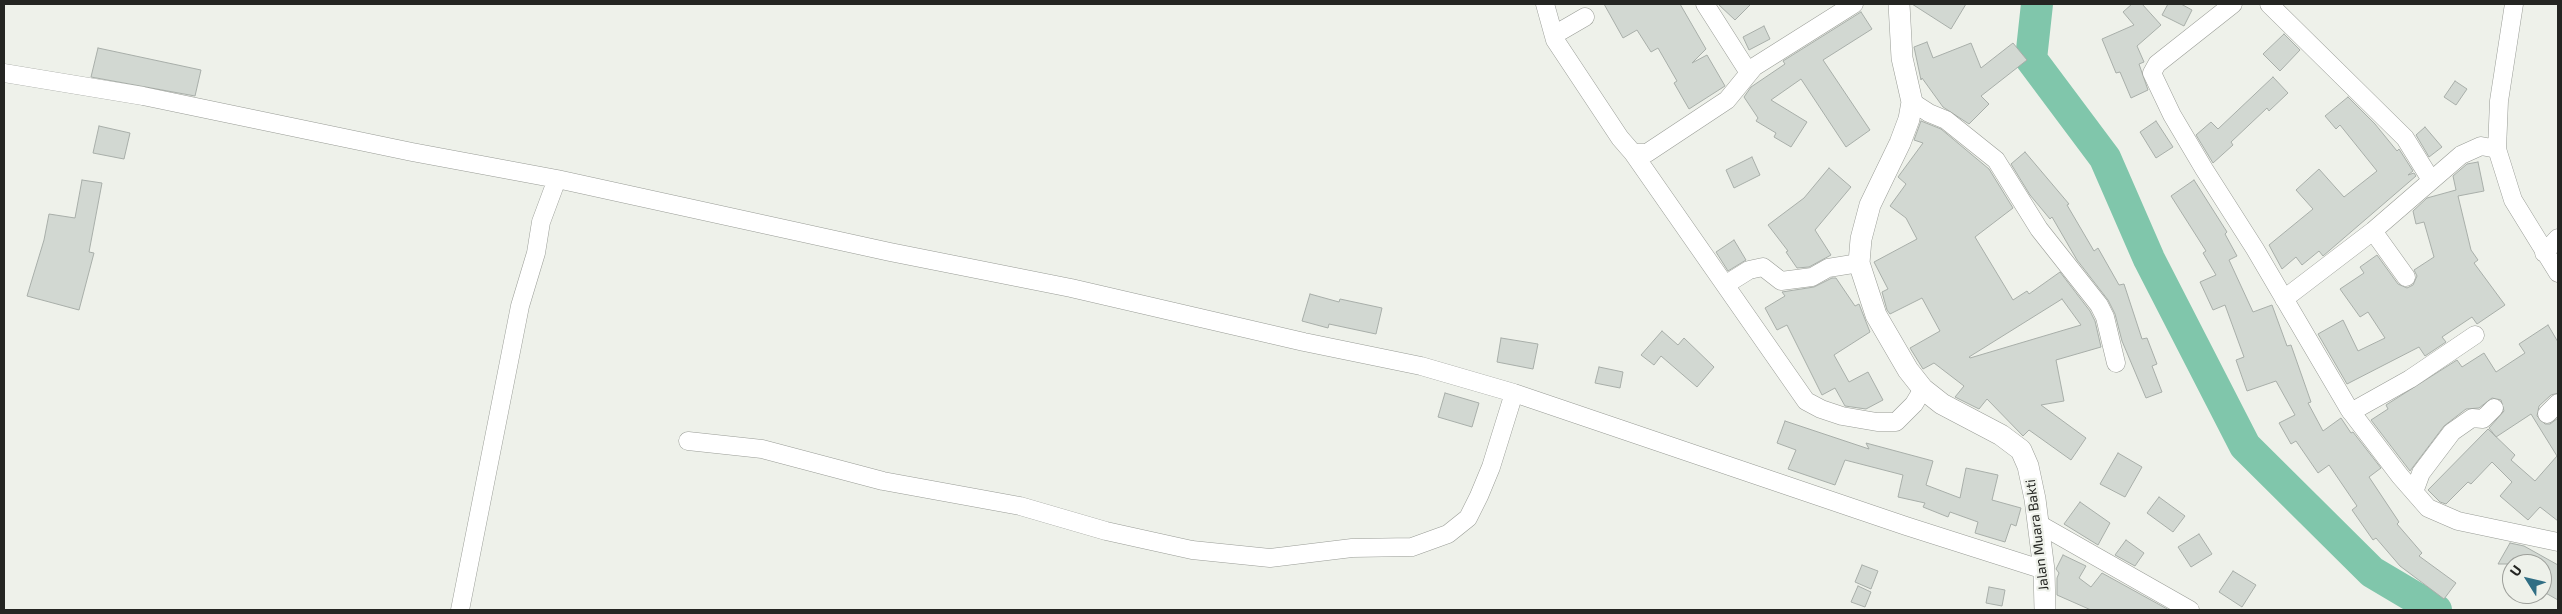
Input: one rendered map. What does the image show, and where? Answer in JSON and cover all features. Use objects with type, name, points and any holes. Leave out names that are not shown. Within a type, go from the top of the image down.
[{"type":"main road","name":"Jalan Muara Bakti","points":[[1899,4],[1902,58],[1912,102],[1909,119],[1900,143],[1870,206],[1861,238],[1860,262],[1876,315],[1908,370],[1923,389],[1942,404],[2017,446],[2028,466],[2035,499],[2044,570],[2045,610]]},
{"type":"street","points":[[1546,4],[1555,40],[1620,138],[1633,153],[1806,401],[1821,410],[1842,416],[1877,422],[1896,422],[1914,404],[1923,389]]},
{"type":"street","points":[[1705,4],[1749,73]]},
{"type":"street","points":[[1633,153],[1647,153],[1727,100],[1754,67],[1854,4]]},
{"type":"street","points":[[2233,4],[2157,64],[2152,73],[2172,115],[2351,412],[2428,508],[2441,516],[2558,542]]},
{"type":"street","points":[[2269,4],[2405,138],[2431,180]]},
{"type":"street","points":[[2514,4],[2499,101],[2497,149],[2513,200],[2550,246],[2558,273]]},
{"type":"street","points":[[1554,35],[1584,17]]},
{"type":"street","points":[[4,74],[144,96],[412,152],[557,179],[890,252],[1072,288],[1304,342],[1421,366],[1514,393],[1906,526],[2044,570]]},
{"type":"street","points":[[1912,102],[1946,120],[1996,160],[2039,229],[2099,305],[2107,324],[2116,364]]},
{"type":"street","points":[[2284,299],[2373,231],[2431,180],[2472,149],[2481,146],[2497,149]]},
{"type":"street","points":[[460,610],[520,306],[534,262],[541,222],[557,179]]},
{"type":"street","points":[[2373,231],[2406,277]]},
{"type":"street","points":[[1725,285],[1749,270],[1763,267],[1781,280],[1812,277],[1828,268],[1860,262]]},
{"type":"street","points":[[2351,412],[2410,379],[2475,335]]},
{"type":"street","points":[[688,441],[762,449],[883,481],[1020,506],[1106,531],[1192,550],[1270,558],[1352,548],[1412,547],[1448,534],[1468,518],[1479,496],[1491,467],[1514,393]]},
{"type":"street","points":[[2414,492],[2421,473],[2452,432],[2472,418],[2483,419],[2494,408]]},
{"type":"street","points":[[2037,523],[2190,610]]},
{"type":"building","points":[[1604,4],[1680,4],[1706,49],[1692,63],[1707,55],[1725,86],[1689,109],[1674,83],[1677,81],[1658,48],[1651,52],[1637,30],[1623,38]]},
{"type":"building","points":[[1718,4],[1751,4],[1735,20]]},
{"type":"building","points":[[1912,4],[1966,4],[1951,29]]},
{"type":"building","points":[[2132,4],[2142,4],[2161,25],[2137,46],[2144,62],[2139,64],[2148,90],[2131,98],[2120,72],[2116,73],[2102,39],[2134,25],[2123,12]]},
{"type":"building","points":[[2168,4],[2181,4],[2192,10],[2184,26],[2162,15]]},
{"type":"building","points":[[1861,12],[1872,29],[1823,60],[1870,130],[1846,147],[1801,79],[1771,100],[1807,122],[1791,147],[1774,137],[1776,133],[1756,121],[1758,118],[1744,97],[1751,87],[1785,64],[1783,61]]},
{"type":"building","points":[[1764,26],[1770,39],[1749,50],[1743,37]]},
{"type":"building","points":[[2284,34],[2300,50],[2280,71],[2263,54]]},
{"type":"building","points":[[1927,42],[1933,58],[1971,43],[1981,68],[2013,43],[2027,60],[1981,96],[1989,104],[1969,124],[1943,107],[1922,78],[1921,80],[1914,47]]},
{"type":"building","points":[[98,48],[201,70],[195,96],[91,77]]},
{"type":"building","points":[[2273,77],[2288,93],[2269,111],[2267,108],[2231,142],[2233,145],[2213,163],[2196,135],[2211,122],[2218,129]]},
{"type":"building","points":[[2455,81],[2467,89],[2456,105],[2444,97]]},
{"type":"building","points":[[2348,97],[2375,124],[2397,151],[2399,149],[2413,171],[2408,175],[2414,173],[2416,176],[2323,256],[2319,251],[2302,265],[2296,257],[2282,269],[2269,245],[2313,209],[2296,190],[2319,169],[2344,197],[2377,171],[2340,125],[2336,129],[2325,116]]},
{"type":"building","points":[[1921,121],[1941,129],[1989,169],[2013,208],[1975,237],[2013,300],[2027,291],[2029,294],[2060,272],[2090,311],[2095,321],[2101,347],[2056,360],[2064,401],[2041,405],[2086,438],[2071,460],[2029,430],[2023,436],[1987,399],[1979,409],[1955,397],[1964,386],[1934,363],[1923,369],[1910,348],[1940,331],[1922,298],[1890,314],[1887,310],[1882,292],[1888,289],[1874,262],[1917,239],[1906,218],[1890,206],[1906,184],[1898,177],[1923,143],[1914,140]],"holes":[[[2062,299],[2081,325],[1970,358],[1969,357]]]},
{"type":"building","points":[[2156,121],[2173,147],[2156,158],[2140,132]]},
{"type":"building","points":[[99,126],[130,133],[124,159],[93,153]]},
{"type":"building","points":[[2425,127],[2442,147],[2429,157],[2416,135]]},
{"type":"building","points":[[2025,152],[2069,204],[2067,205],[2094,251],[2098,248],[2119,285],[2124,284],[2142,339],[2147,338],[2157,364],[2152,366],[2162,392],[2146,398],[2122,341],[2115,314],[2108,300],[2077,260],[2052,217],[2050,219],[2030,195],[2011,164]]},
{"type":"building","points":[[1752,157],[1760,175],[1734,188],[1726,170]]},
{"type":"building","points":[[2478,162],[2484,191],[2458,196],[2471,250],[2478,260],[2474,263],[2505,305],[2477,324],[2472,317],[2442,337],[2446,342],[2425,356],[2419,347],[2347,384],[2318,334],[2343,320],[2358,351],[2385,338],[2368,312],[2360,317],[2340,289],[2364,273],[2360,267],[2377,255],[2398,284],[2407,288],[2413,285],[2417,276],[2414,270],[2434,257],[2424,222],[2416,224],[2413,211],[2427,198],[2456,190],[2453,176],[2467,164]]},
{"type":"building","points":[[1829,168],[1851,187],[1815,230],[1831,255],[1809,267],[1797,268],[1786,252],[1788,251],[1768,225],[1804,198]]},
{"type":"building","points":[[82,180],[102,183],[89,252],[94,253],[79,310],[27,296],[44,240],[49,214],[75,218]]},
{"type":"building","points":[[2194,180],[2227,232],[2225,234],[2237,256],[2229,260],[2253,312],[2272,305],[2287,346],[2291,345],[2311,402],[2308,403],[2323,431],[2341,418],[2351,433],[2353,432],[2381,468],[2369,477],[2399,522],[2397,524],[2422,553],[2419,556],[2456,583],[2444,599],[2400,566],[2376,538],[2373,540],[2352,510],[2357,506],[2329,465],[2318,473],[2296,441],[2291,444],[2279,423],[2295,415],[2276,381],[2247,391],[2236,360],[2244,357],[2225,305],[2213,310],[2200,282],[2216,275],[2203,253],[2206,251],[2171,196]]},
{"type":"building","points":[[1734,240],[1746,260],[1728,271],[1716,252]]},
{"type":"building","points":[[1832,278],[1836,278],[1855,306],[1859,304],[1870,332],[1834,355],[1849,382],[1868,372],[1883,400],[1866,409],[1845,406],[1835,388],[1822,395],[1787,325],[1777,330],[1765,308],[1785,296],[1782,292],[1814,287]]},
{"type":"building","points":[[1310,294],[1339,302],[1340,299],[1382,308],[1376,334],[1329,324],[1328,328],[1302,321]]},
{"type":"building","points":[[2548,325],[2558,342],[2558,393],[2551,395],[2539,406],[2537,416],[2545,424],[2550,424],[2558,418],[2558,521],[2540,507],[2528,520],[2500,496],[2512,482],[2492,462],[2471,484],[2468,482],[2446,504],[2440,502],[2428,490],[2488,429],[2495,436],[2489,428],[2504,411],[2501,400],[2492,398],[2479,408],[2466,409],[2444,426],[2410,471],[2371,420],[2388,409],[2386,405],[2457,360],[2462,367],[2484,353],[2496,372],[2525,353],[2519,344]],"holes":[[[2531,414],[2557,456],[2535,481],[2511,460],[2515,455],[2496,437]]]},
{"type":"building","points":[[1662,331],[1678,345],[1684,338],[1714,367],[1697,387],[1661,356],[1654,365],[1641,355]]},
{"type":"building","points":[[1501,338],[1538,344],[1533,369],[1497,362]]},
{"type":"building","points":[[1599,367],[1623,372],[1620,388],[1595,383]]},
{"type":"building","points":[[1445,393],[1479,403],[1472,427],[1438,417]]},
{"type":"building","points":[[1785,421],[1869,449],[1866,443],[1933,461],[1926,485],[1960,498],[1966,468],[1998,475],[1992,500],[2021,508],[2016,526],[2011,524],[2005,542],[1975,533],[1978,522],[1950,512],[1948,517],[1923,507],[1925,503],[1898,497],[1903,475],[1845,460],[1835,485],[1788,469],[1796,450],[1777,443]]},
{"type":"building","points":[[2118,453],[2142,467],[2125,497],[2100,484]]},
{"type":"building","points":[[2159,497],[2185,516],[2173,532],[2147,513]]},
{"type":"building","points":[[2080,502],[2110,523],[2098,545],[2064,524]]},
{"type":"building","points":[[2199,534],[2212,554],[2191,567],[2178,547]]},
{"type":"building","points":[[2126,540],[2144,553],[2135,566],[2115,555]]},
{"type":"building","points":[[2510,543],[2524,546],[2538,554],[2504,554]]},
{"type":"building","points":[[2063,555],[2086,566],[2079,578],[2091,587],[2102,573],[2169,610],[2091,610],[2057,595],[2057,578],[2059,573],[2056,569]]},
{"type":"building","points":[[2552,562],[2558,565],[2558,600],[2552,597]]},
{"type":"building","points":[[1862,565],[1878,571],[1871,589],[1855,582]]},
{"type":"building","points":[[2233,571],[2256,585],[2242,607],[2219,592]]},
{"type":"building","points":[[1858,586],[1871,592],[1865,607],[1851,602]]},
{"type":"building","points":[[1989,587],[2005,590],[2002,606],[1986,603]]},
{"type":"waterway","points":[[2037,4],[2031,59],[2105,158],[2149,259],[2245,446],[2372,572],[2436,610]]}]
